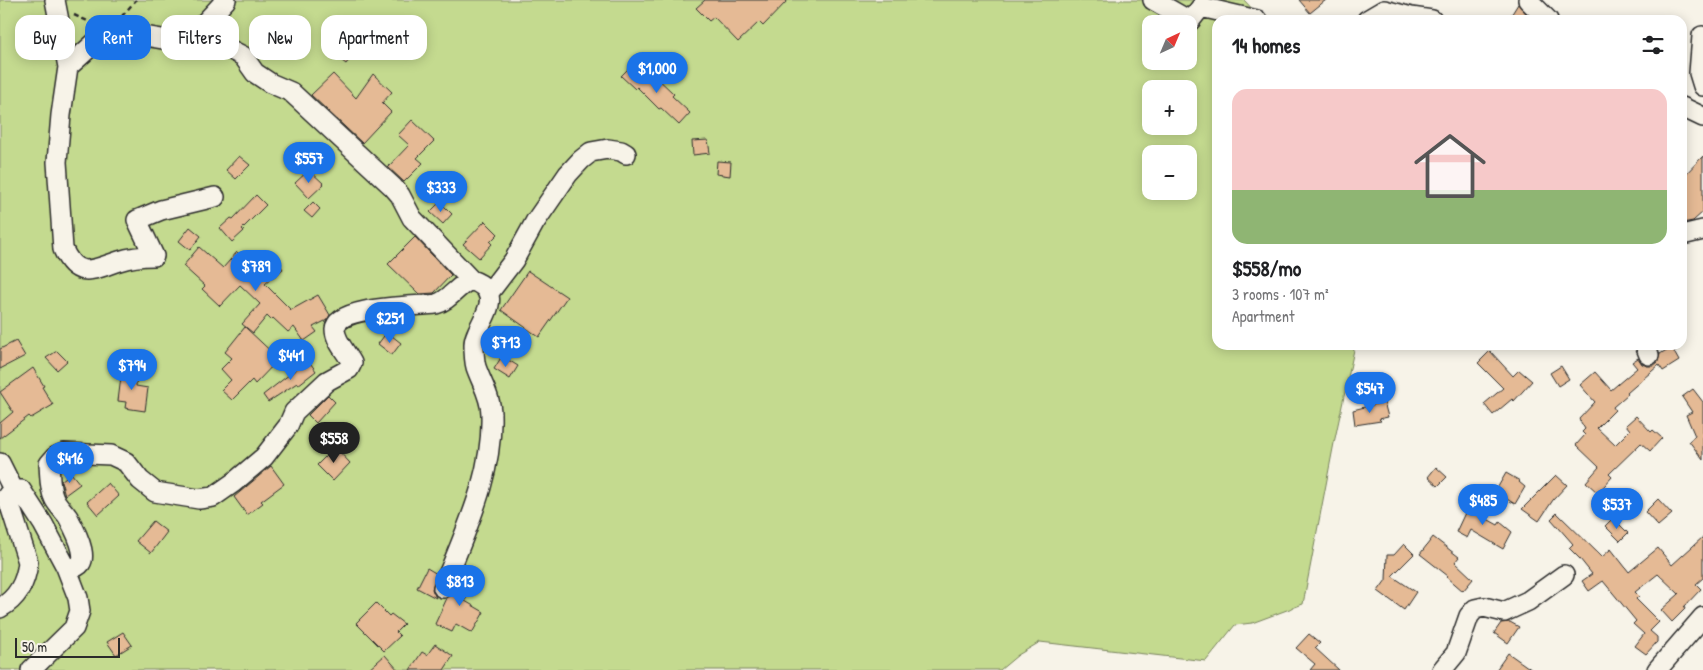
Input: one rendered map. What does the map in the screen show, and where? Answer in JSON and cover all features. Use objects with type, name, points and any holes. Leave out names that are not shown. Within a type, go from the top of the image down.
[{"type":"street","points":[[55,0],[68,67],[57,162],[63,249],[68,260],[78,268],[91,271],[137,256],[154,256],[137,220],[162,210],[215,197]]},
{"type":"street","points":[[212,15],[226,0]]},
{"type":"street","points":[[1153,0],[1190,21],[1201,7],[1235,15]]},
{"type":"street","points":[[1528,0],[1543,15]]},
{"type":"street","points":[[1375,15],[1384,10],[1399,15]]},
{"type":"street","points":[[68,67],[109,30],[161,39]]},
{"type":"street","points":[[1702,36],[1699,72],[1703,86]]},
{"type":"street","points":[[239,54],[243,56],[255,73],[270,83],[291,92],[393,187],[400,195],[412,218],[471,280],[476,282],[488,294],[490,306],[474,342],[476,365],[488,396],[491,412],[488,463],[469,526],[443,588]]},
{"type":"street","points":[[1687,109],[1703,117]]},
{"type":"street","points":[[488,294],[514,260],[535,222],[557,190],[581,160],[591,152],[608,149],[621,151],[626,154]]},
{"type":"street","points":[[1687,234],[1703,230]]},
{"type":"street","points":[[66,567],[73,568],[80,564],[83,560],[84,552],[67,516],[54,499],[49,464],[55,457],[64,453],[111,455],[126,462],[140,480],[155,492],[199,499],[213,497],[234,483],[264,457],[288,426],[294,412],[303,403],[327,381],[349,369],[352,364],[337,338],[335,327],[337,323],[347,316],[360,312],[439,303],[471,280]]},
{"type":"street","points":[[0,463],[13,489]]},
{"type":"street","points":[[13,489],[21,490],[43,524],[66,567],[78,598],[80,611],[74,628],[31,670]]},
{"type":"street","points":[[0,608],[13,600],[19,592],[27,572],[28,562],[7,496],[13,489]]},
{"type":"street","points":[[1442,670],[1456,653],[1468,616],[1475,610],[1484,607],[1504,612],[1528,601],[1564,575]]},
{"type":"street","points":[[1658,670],[1703,617]]},
{"type":"green space","points":[[0,0],[1244,0],[1256,13],[1245,15],[1212,15],[1212,350],[1354,350],[1303,604],[1252,623],[1235,625],[1206,661],[1040,642],[1018,655],[1000,670],[0,670]]},
{"type":"building","points":[[705,0],[788,0],[763,26],[759,22],[738,42],[714,17],[709,21],[696,8]]},
{"type":"building","points":[[1299,0],[1326,0],[1310,13]]},
{"type":"building","points":[[1518,4],[1527,15],[1511,15]]},
{"type":"building","points":[[341,60],[349,60],[346,64]]},
{"type":"building","points":[[632,65],[647,80],[653,74],[690,113],[679,125],[661,108],[659,109],[637,87],[635,89],[621,76]]},
{"type":"building","points":[[333,74],[356,98],[373,74],[392,92],[382,103],[391,112],[362,143],[311,95]]},
{"type":"building","points":[[412,120],[434,141],[417,158],[423,163],[404,182],[388,167],[409,145],[398,135]]},
{"type":"building","points":[[708,140],[710,153],[693,155],[692,141]]},
{"type":"building","points":[[239,156],[250,165],[236,179],[226,170]]},
{"type":"building","points":[[1703,156],[1703,212],[1693,221],[1687,222],[1688,196],[1687,173]]},
{"type":"building","points":[[717,161],[731,162],[730,176],[716,174]]},
{"type":"building","points":[[309,170],[324,184],[309,198],[295,183]]},
{"type":"building","points":[[256,195],[266,205],[232,242],[220,228],[231,218],[233,219]]},
{"type":"building","points":[[313,202],[320,209],[312,218],[304,211]]},
{"type":"building","points":[[440,202],[452,214],[443,224],[430,212]]},
{"type":"building","points":[[485,221],[498,234],[490,242],[492,244],[479,258],[463,244]]},
{"type":"building","points":[[190,227],[201,236],[190,250],[179,241]]},
{"type":"building","points":[[415,237],[451,275],[434,293],[419,294],[388,264]]},
{"type":"building","points":[[199,247],[223,268],[237,252],[256,270],[274,257],[283,269],[265,284],[291,310],[318,295],[330,315],[327,320],[313,327],[317,332],[304,341],[294,327],[288,332],[273,318],[271,320],[267,316],[253,333],[242,324],[260,304],[240,285],[220,306],[202,289],[205,286],[183,266]]},
{"type":"building","points":[[528,271],[567,297],[539,337],[501,310]]},
{"type":"building","points":[[245,327],[279,359],[255,384],[252,380],[232,400],[221,390],[231,380],[221,369],[232,358],[225,352]]},
{"type":"building","points":[[387,332],[401,343],[392,355],[378,344]]},
{"type":"building","points":[[16,341],[25,356],[0,369],[0,349]]},
{"type":"building","points":[[1666,350],[1676,350],[1674,352],[1679,361],[1663,371],[1659,365],[1613,407],[1615,410],[1597,428],[1615,445],[1630,430],[1626,425],[1636,416],[1651,432],[1653,430],[1662,438],[1650,451],[1641,443],[1609,474],[1612,477],[1598,493],[1586,482],[1599,467],[1576,445],[1585,435],[1582,432],[1585,429],[1579,419],[1595,402],[1580,385],[1595,372],[1611,390],[1637,368],[1632,362],[1638,358],[1642,364],[1653,366],[1658,362],[1660,354]]},
{"type":"building","points":[[57,351],[67,361],[57,370],[46,358]]},
{"type":"building","points":[[1490,351],[1513,376],[1519,370],[1532,381],[1514,401],[1512,399],[1493,415],[1484,404],[1503,388],[1478,363]]},
{"type":"building","points":[[502,356],[518,366],[510,379],[494,369]]},
{"type":"building","points":[[308,360],[316,371],[298,385],[297,383],[268,402],[263,395]]},
{"type":"building","points":[[1561,366],[1569,379],[1558,386],[1550,373]]},
{"type":"building","points":[[33,368],[53,405],[31,418],[29,416],[0,438],[0,423],[13,412],[0,392]]},
{"type":"building","points":[[122,369],[137,370],[136,386],[148,388],[145,411],[125,408],[126,402],[118,401]]},
{"type":"building","points":[[1693,389],[1703,402],[1703,460],[1689,441],[1695,436],[1686,415],[1692,412],[1682,397]]},
{"type":"building","points":[[328,395],[335,402],[316,423],[308,415]]},
{"type":"building","points":[[1384,402],[1388,417],[1379,419],[1381,421],[1355,425],[1353,410]]},
{"type":"building","points":[[335,447],[350,463],[333,481],[317,465]]},
{"type":"building","points":[[271,466],[284,484],[261,501],[263,503],[247,515],[234,497]]},
{"type":"building","points":[[1436,467],[1447,477],[1438,486],[1428,477]]},
{"type":"building","points":[[71,473],[80,484],[65,495],[61,481]]},
{"type":"building","points":[[1506,473],[1520,481],[1525,487],[1515,504],[1495,492]]},
{"type":"building","points":[[1556,475],[1567,485],[1553,500],[1539,521],[1522,509]]},
{"type":"building","points":[[108,483],[119,496],[98,515],[87,502]]},
{"type":"building","points":[[1658,499],[1672,514],[1658,526],[1645,512]]},
{"type":"building","points":[[1471,500],[1484,506],[1480,515],[1498,525],[1500,522],[1512,532],[1503,549],[1471,530],[1467,538],[1456,532]]},
{"type":"building","points":[[1557,513],[1602,557],[1611,549],[1629,572],[1658,548],[1672,565],[1703,537],[1703,578],[1696,584],[1701,589],[1672,622],[1661,610],[1679,594],[1658,574],[1635,592],[1639,596],[1636,599],[1659,622],[1650,631],[1657,637],[1657,642],[1646,654],[1635,646],[1644,634],[1633,624],[1636,621],[1603,581],[1589,591],[1582,581],[1592,574],[1569,548],[1573,544],[1551,519]]},
{"type":"building","points":[[1613,518],[1628,533],[1620,541],[1605,526]]},
{"type":"building","points":[[153,521],[167,532],[151,553],[136,541]]},
{"type":"building","points":[[1433,537],[1459,557],[1455,562],[1473,579],[1463,591],[1448,576],[1420,554]]},
{"type":"building","points":[[1404,544],[1414,554],[1392,576],[1416,592],[1404,610],[1378,591],[1386,580],[1387,555],[1394,555]]},
{"type":"building","points":[[464,567],[475,571],[465,601],[484,612],[472,633],[456,624],[452,632],[435,624],[447,598],[453,592]]},
{"type":"building","points":[[427,568],[437,574],[432,589],[436,598],[417,588]]},
{"type":"building","points":[[376,603],[389,616],[391,614],[404,624],[396,632],[400,636],[384,651],[356,623]]},
{"type":"building","points":[[1510,622],[1519,627],[1508,643],[1494,633],[1501,623]]},
{"type":"building","points":[[123,632],[132,645],[116,655],[107,642]]},
{"type":"building","points":[[1309,634],[1320,643],[1315,648],[1339,670],[1310,670],[1315,664],[1296,648]]},
{"type":"building","points":[[435,644],[453,656],[444,670],[410,670],[422,652],[427,655]]},
{"type":"building","points":[[1508,653],[1532,670],[1496,670]]},
{"type":"building","points":[[385,655],[398,670],[368,670]]}]
